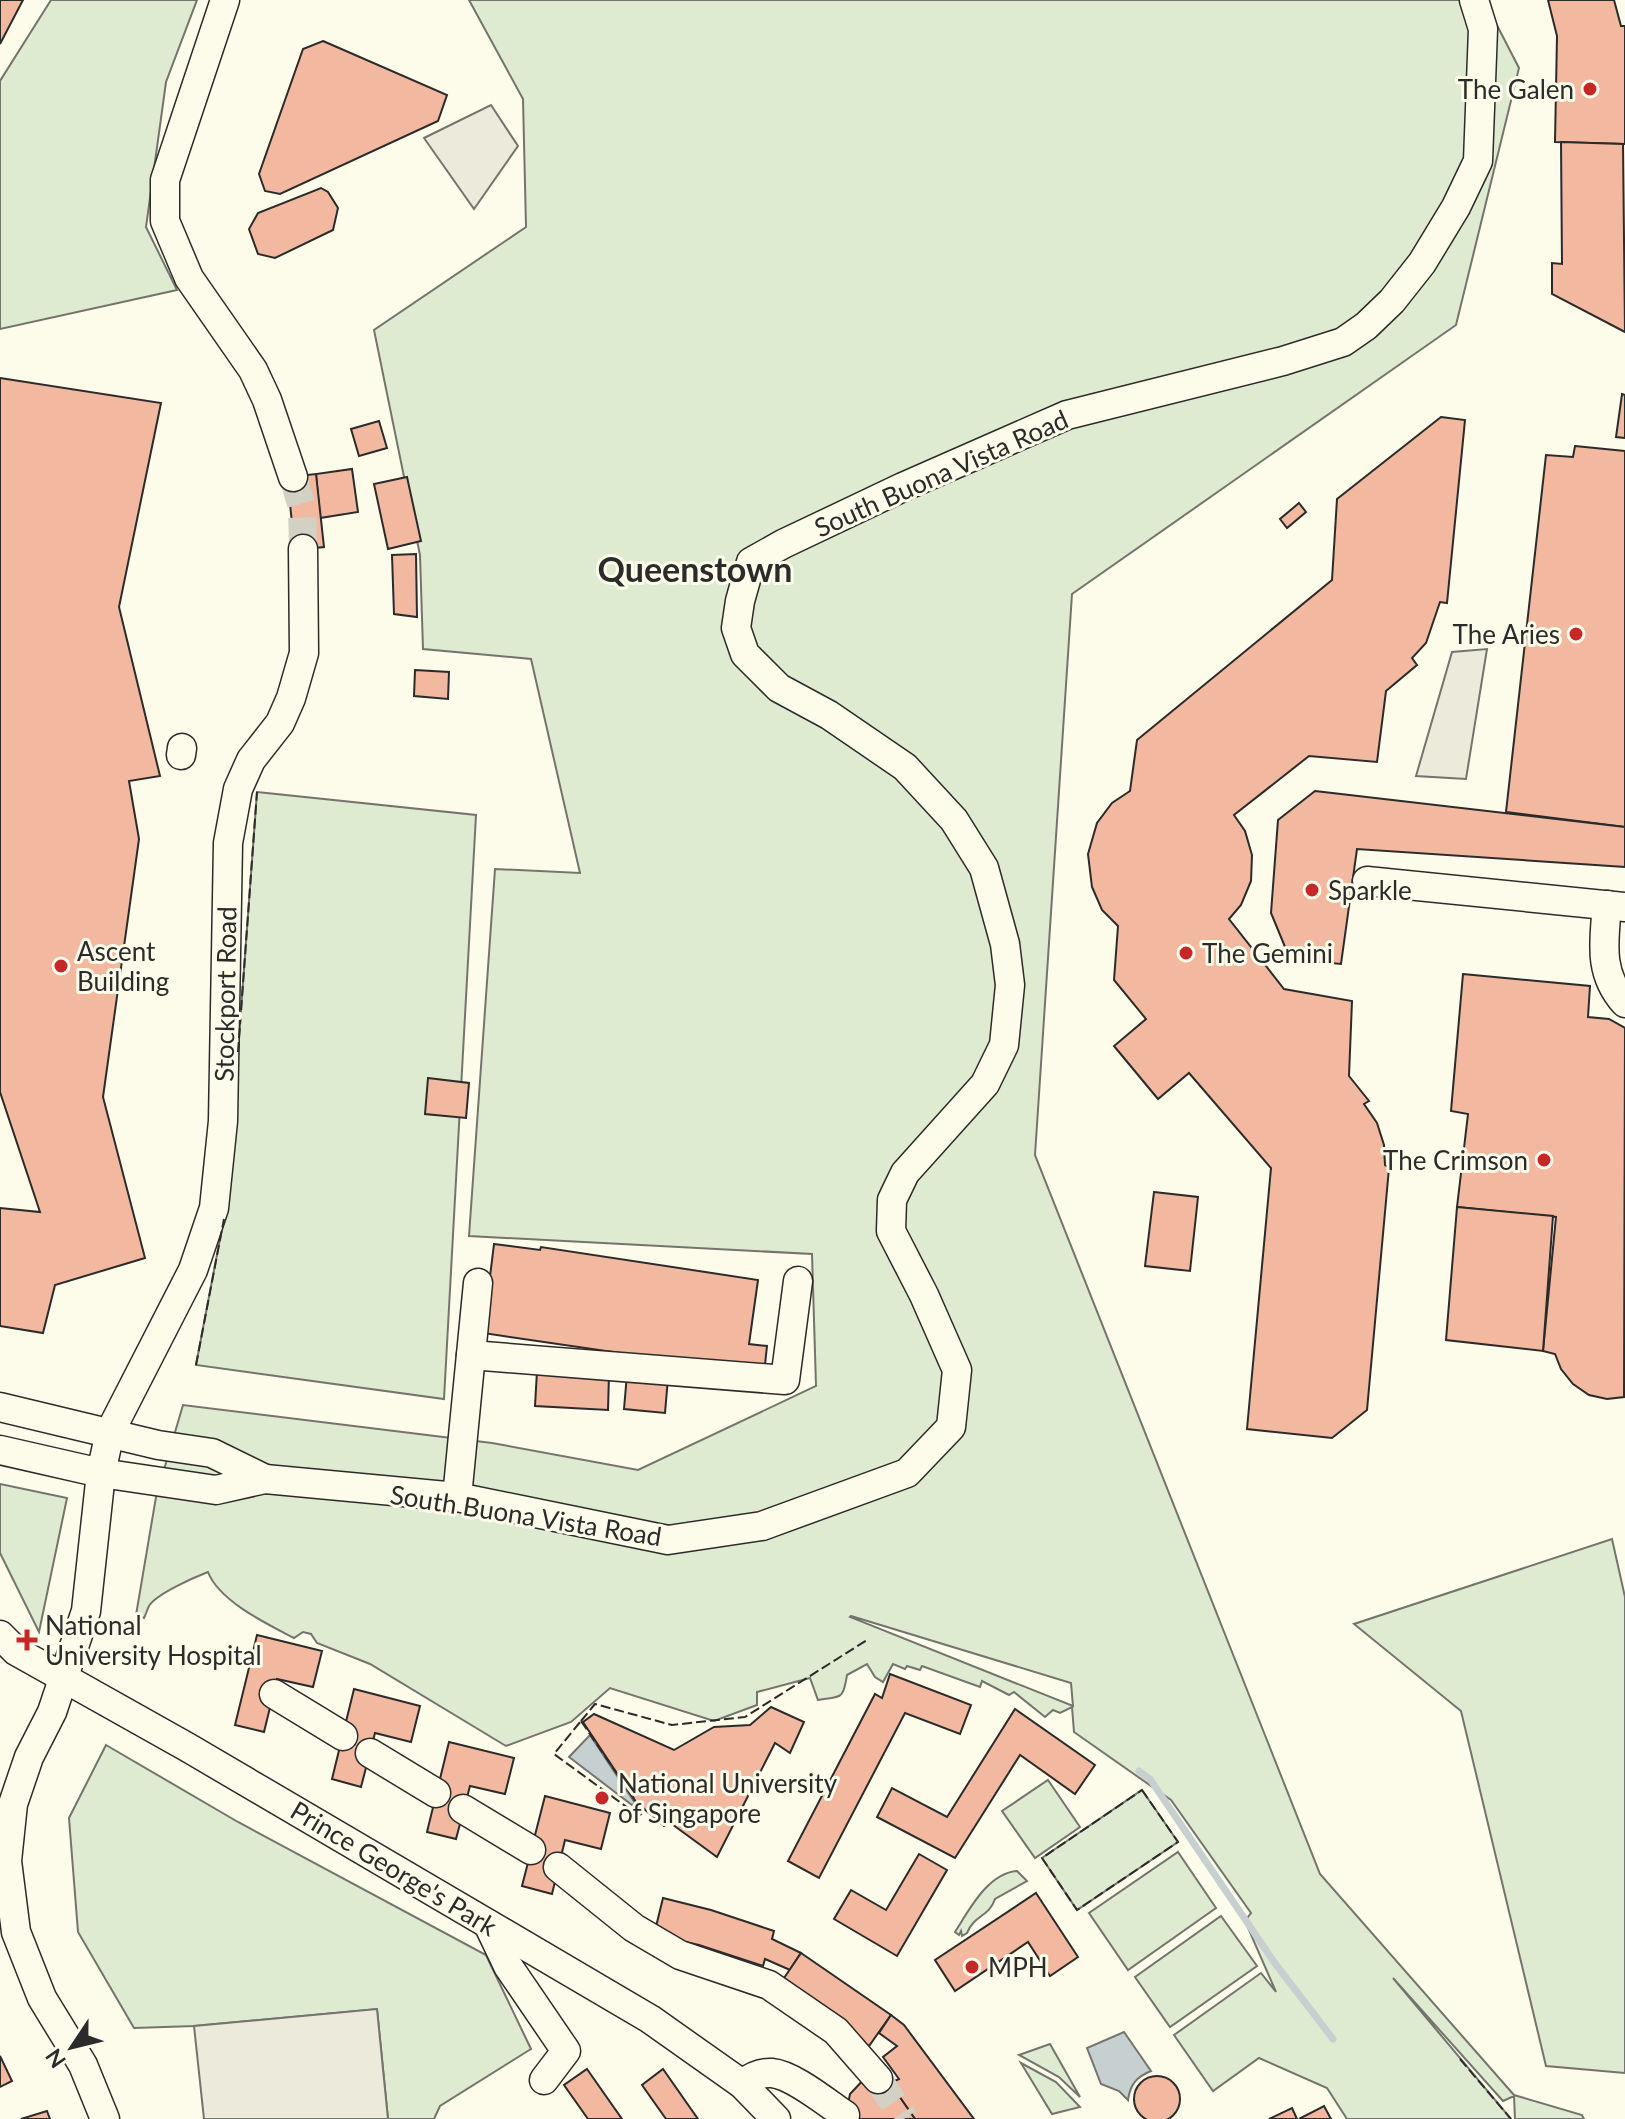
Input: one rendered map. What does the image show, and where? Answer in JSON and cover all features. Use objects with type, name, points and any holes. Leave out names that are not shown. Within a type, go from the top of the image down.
[{"type":"street","points":[[225,0],[165,180],[165,221],[189,278],[253,370],[267,400],[293,477]]},
{"type":"street","name":"South Buona Vista Road","points":[[0,1450],[101,1473],[216,1490],[265,1479],[457,1497],[668,1540],[762,1526],[907,1473],[951,1427],[957,1370],[891,1231],[892,1200],[905,1173],[985,1084],[1004,1045],[1010,985],[1005,944],[984,868],[954,820],[905,767],[829,715],[779,688],[745,654],[736,628],[751,562],[903,487],[1067,415],[1283,361],[1343,342],[1366,326],[1392,301],[1422,263],[1456,207],[1478,161],[1483,29],[1474,0]]},
{"type":"street","name":"Stockport Road","points":[[105,2119],[83,2065],[30,1973],[16,1932],[7,1861],[13,1804],[29,1757],[52,1712],[86,1611],[101,1473],[110,1432],[193,1270],[214,1208],[223,1121],[228,843],[238,789],[251,760],[280,723],[304,653],[303,549]]},
{"type":"street","points":[[1367,881],[1616,906],[1603,959],[1610,979],[1625,1003]]},
{"type":"street","points":[[471,1355],[785,1380],[798,1281]]},
{"type":"street","points":[[457,1497],[478,1283]]},
{"type":"street","name":"South Buona Vista Road","points":[[0,1407],[158,1445],[212,1453],[265,1479]]},
{"type":"street","name":"Prince George's Park","points":[[0,1635],[16,1651],[253,1784],[650,2019],[742,2084],[776,2119]]},
{"type":"street","points":[[274,1694],[343,1736]]},
{"type":"street","points":[[370,1753],[436,1793]]},
{"type":"street","points":[[463,1809],[531,1850]]},
{"type":"street","points":[[558,1867],[634,1928],[680,1955],[769,1985],[836,2031],[878,2079]]},
{"type":"street","points":[[488,1924],[508,1966],[566,2051],[544,2080]]},
{"type":"street","points":[[742,2084],[755,2075],[773,2073],[802,2087],[845,2115]]},
{"type":"green space","points":[[51,0],[197,0],[166,82],[146,227],[177,290],[0,329],[0,81]]},
{"type":"green space","points":[[469,0],[1484,0],[1519,68],[1456,325],[1072,594],[1035,1155],[1320,1874],[1514,2095],[1582,2115],[1584,2119],[1515,2119],[1514,2096],[1503,2101],[1393,1978],[1511,2119],[1347,2119],[1327,2088],[1259,2058],[1213,2091],[1174,2035],[1261,1973],[1276,1992],[1245,1921],[1251,1913],[1171,1800],[1074,1732],[1072,1707],[1060,1713],[1053,1710],[1045,1717],[1014,1692],[1009,1695],[982,1681],[980,1687],[922,1666],[920,1670],[907,1666],[905,1669],[893,1664],[883,1682],[875,1677],[867,1664],[847,1675],[840,1696],[818,1700],[810,1678],[757,1692],[757,1705],[714,1721],[610,1688],[571,1722],[506,1746],[370,1664],[317,1643],[311,1634],[303,1632],[294,1638],[258,1619],[222,1593],[208,1572],[159,1596],[149,1606],[144,1618],[136,1615],[156,1497],[183,1405],[492,1443],[638,1470],[816,1386],[812,1254],[469,1236],[495,869],[580,873],[531,659],[423,649],[420,555],[374,330],[526,227],[523,99]],"holes":[[[851,1616],[1071,1683],[1073,1706],[850,1617]]]},
{"type":"green space","points":[[257,792],[476,815],[444,1399],[196,1365],[227,1202]]},
{"type":"green space","points":[[0,1484],[67,1498],[39,1632],[0,1553]]},
{"type":"green space","points":[[1612,1539],[1625,1597],[1625,2073],[1546,2066],[1461,1711],[1354,1624]]},
{"type":"green space","points":[[106,1745],[238,1822],[486,1955],[531,2049],[440,2106],[434,2119],[388,2119],[377,2009],[195,2026],[134,2028],[78,1932],[69,1818]]},
{"type":"green space","points":[[1048,1780],[1080,1827],[1035,1858],[1002,1811]]},
{"type":"green space","points":[[1142,1790],[1178,1842],[1077,1910],[1042,1858]]},
{"type":"green space","points":[[1178,1852],[1216,1908],[1128,1970],[1089,1913]]},
{"type":"green space","points":[[1017,1871],[1027,1881],[995,1899],[967,1933],[962,1936],[961,1931],[959,1935],[955,1932],[988,1885],[1007,1873]]},
{"type":"green space","points":[[1221,1916],[1257,1966],[1170,2027],[1135,1977]]},
{"type":"green space","points":[[1050,2044],[1080,2097],[1059,2077],[1019,2055]]},
{"type":"green space","points":[[1021,2063],[1056,2082],[1080,2107],[1052,2114]]},
{"type":"shaded area","points":[[491,105],[518,146],[474,209],[424,138]]},
{"type":"shaded area","points":[[1487,649],[1466,779],[1416,776],[1452,652]]},
{"type":"shaded area","points":[[590,1735],[635,1803],[632,1805],[569,1757]]},
{"type":"shaded area","points":[[377,2009],[388,2119],[204,2119],[194,2026]]},
{"type":"shaded area","points":[[1124,2032],[1151,2071],[1135,2082],[1128,2100],[1119,2091],[1101,2084],[1087,2048]]},
{"type":"building","points":[[0,0],[23,0],[0,44]]},
{"type":"building","name":"The Galen","points":[[1548,0],[1614,0],[1621,26],[1625,26],[1625,144],[1555,142],[1557,36]]},
{"type":"building","points":[[323,41],[447,95],[438,121],[280,194],[265,191],[259,174],[303,49]]},
{"type":"building","points":[[1561,142],[1623,144],[1625,332],[1552,294],[1552,263],[1562,264]]},
{"type":"building","points":[[321,188],[328,192],[338,208],[333,230],[275,258],[258,254],[249,229],[258,213]]},
{"type":"building","name":"Ascent Building","points":[[0,378],[161,403],[119,607],[160,776],[129,781],[139,839],[103,1097],[145,1258],[55,1285],[43,1333],[0,1326],[0,1208],[40,1212],[0,1092]]},
{"type":"building","points":[[1622,394],[1625,395],[1625,438],[1616,437]]},
{"type":"building","name":"The Gemini","points":[[1441,417],[1465,420],[1447,603],[1440,602],[1426,643],[1412,658],[1417,665],[1386,691],[1377,762],[1309,756],[1234,815],[1245,831],[1252,855],[1251,881],[1241,905],[1229,919],[1284,989],[1352,1001],[1349,1076],[1369,1101],[1364,1104],[1377,1123],[1384,1145],[1385,1165],[1389,1168],[1367,1410],[1332,1438],[1247,1429],[1271,1168],[1189,1073],[1158,1099],[1114,1046],[1146,1019],[1114,980],[1118,926],[1102,910],[1092,887],[1088,854],[1097,823],[1112,803],[1130,791],[1137,740],[1332,580],[1337,499]]},
{"type":"building","points":[[379,421],[387,448],[359,456],[351,429]]},
{"type":"building","name":"The Aries","points":[[1575,446],[1625,451],[1625,827],[1506,812],[1546,455],[1573,457]]},
{"type":"building","points":[[352,469],[358,512],[320,518],[316,474]]},
{"type":"building","points":[[316,474],[324,547],[295,550],[287,477]]},
{"type":"building","points":[[407,477],[421,541],[388,549],[374,484]]},
{"type":"building","points":[[1299,503],[1306,512],[1287,528],[1280,519]]},
{"type":"building","points":[[416,554],[417,617],[394,614],[392,555]]},
{"type":"building","points":[[415,670],[449,672],[448,699],[414,696]]},
{"type":"building","name":"Sparkle","points":[[1315,791],[1625,827],[1625,867],[1357,849],[1341,964],[1290,959],[1271,913],[1278,820]]},
{"type":"building","name":"The Crimson","points":[[1463,974],[1590,986],[1588,1017],[1609,1019],[1625,1028],[1624,1397],[1607,1399],[1589,1395],[1573,1384],[1561,1369],[1555,1354],[1543,1351],[1556,1217],[1457,1207],[1468,1114],[1451,1111]]},
{"type":"building","points":[[428,1078],[469,1083],[466,1118],[425,1114]]},
{"type":"building","points":[[1154,1192],[1198,1197],[1190,1271],[1145,1266]]},
{"type":"building","points":[[1457,1207],[1553,1216],[1543,1351],[1446,1340]]},
{"type":"building","points":[[494,1244],[540,1250],[541,1247],[758,1280],[749,1344],[767,1346],[764,1374],[483,1333]]},
{"type":"building","points":[[537,1371],[609,1374],[608,1410],[535,1406]]},
{"type":"building","points":[[627,1374],[668,1378],[665,1413],[624,1409]]},
{"type":"building","points":[[257,1635],[322,1651],[313,1687],[277,1679],[264,1732],[235,1725]]},
{"type":"building","points":[[890,1674],[971,1705],[960,1734],[905,1713],[819,1878],[788,1861],[875,1694],[882,1698]]},
{"type":"building","points":[[354,1689],[420,1706],[411,1742],[375,1733],[361,1787],[332,1779]]},
{"type":"building","points":[[771,1707],[804,1722],[790,1753],[775,1743],[717,1857],[669,1822],[664,1826],[636,1802],[583,1722],[594,1714],[674,1750],[714,1727],[750,1725]]},
{"type":"building","points":[[1015,1709],[1095,1765],[1075,1794],[1020,1755],[955,1858],[877,1817],[892,1788],[947,1817]]},
{"type":"building","points":[[449,1742],[514,1758],[505,1794],[470,1786],[456,1839],[427,1832]]},
{"type":"building","points":[[545,1796],[610,1813],[601,1849],[565,1840],[552,1894],[522,1886]]},
{"type":"building","points":[[919,1854],[947,1870],[897,1956],[834,1919],[851,1890],[886,1910]]},
{"type":"building","points":[[1036,1893],[1078,1957],[1050,1976],[1028,1942],[955,1991],[935,1960]]},
{"type":"building","points":[[663,1898],[774,1931],[772,1939],[801,1953],[790,1970],[765,1959],[763,1966],[699,1945],[654,1935]]},
{"type":"building","points":[[801,1953],[891,2015],[869,2046],[780,1984]]},
{"type":"building","points":[[891,2015],[904,2025],[974,2119],[915,2119],[890,2083],[899,2079],[883,2057],[897,2046],[879,2033]]},
{"type":"building","points":[[0,2056],[12,2081],[0,2087]]},
{"type":"building","points":[[587,2069],[622,2119],[588,2119],[564,2085]]},
{"type":"building","points":[[663,2069],[698,2119],[666,2119],[642,2085]]},
{"type":"building","points":[[867,2076],[890,2083],[915,2119],[845,2119],[850,2094]]},
{"type":"building","points":[[1157,2076],[1173,2083],[1180,2099],[1173,2115],[1157,2122],[1141,2115],[1134,2099],[1141,2083]]},
{"type":"building","points":[[1324,2106],[1331,2119],[1299,2119]]},
{"type":"building","points":[[1292,2108],[1297,2119],[1269,2119]]},
{"type":"building","points":[[47,2111],[50,2119],[21,2119]]},
{"type":"waterway","points":[[1139,1771],[1150,1779],[1274,1962],[1333,2039]]},
{"type":"tunnel","points":[[293,477],[302,507],[303,549]]},
{"type":"tunnel","points":[[878,2079],[904,2119]]},
{"type":"fence","points":[[238,1052],[257,792]]},
{"type":"fence","points":[[196,1365],[224,1219]]},
{"type":"fence","points":[[581,1721],[595,1704],[672,1725],[745,1717],[867,1640]]},
{"type":"fence","points":[[581,1721],[643,1812],[639,1816],[554,1754],[581,1721]]},
{"type":"fence","points":[[1142,1790],[1178,1842],[1077,1910],[1042,1858],[1142,1790]]},
{"type":"fence","points":[[1460,2059],[1511,2119]]},
{"type":"place","name":"The Galen","points":[[1590,89]]},
{"type":"place","name":"The Aries","points":[[1576,634]]},
{"type":"place","name":"Sparkle","points":[[1312,890]]},
{"type":"place","name":"The Gemini","points":[[1186,953]]},
{"type":"place","name":"Ascent Building","points":[[61,966]]},
{"type":"place","name":"The Crimson","points":[[1544,1160]]},
{"type":"place","name":"National University Hospital","points":[[27,1640]]},
{"type":"place","name":"National University of Singapore","points":[[602,1798]]},
{"type":"place","name":"MPH","points":[[972,1967]]},
{"type":"district","name":"Queenstown","points":[[695,568]]}]
